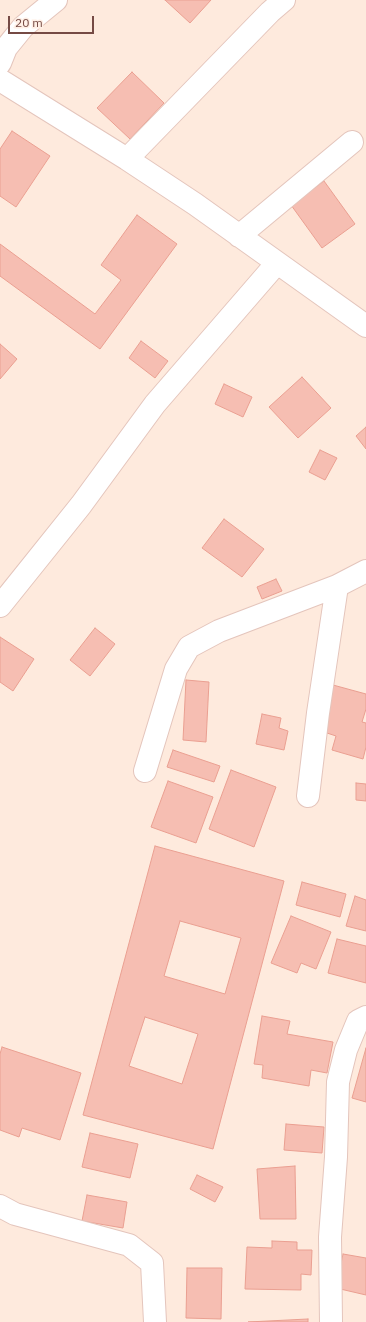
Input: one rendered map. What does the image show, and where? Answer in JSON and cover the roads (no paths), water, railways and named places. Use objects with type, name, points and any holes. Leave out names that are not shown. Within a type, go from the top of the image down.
[{"type":"street","points":[[0,63],[6,48],[23,27],[56,0]]},
{"type":"street","points":[[127,159],[270,12],[284,0]]},
{"type":"street","points":[[3,89],[127,159],[195,204],[366,326]]},
{"type":"street","points":[[239,236],[352,142]]},
{"type":"street","points":[[0,606],[81,505],[155,404],[277,262]]},
{"type":"street","points":[[145,771],[176,669],[189,647],[219,631],[337,586],[366,571]]},
{"type":"street","points":[[308,796],[318,713],[337,586]]},
{"type":"street","points":[[331,1322],[330,1237],[336,1157],[338,1082],[346,1050],[358,1021],[366,1017]]},
{"type":"street","points":[[0,1206],[15,1214],[129,1245],[152,1263],[155,1322]]}]
